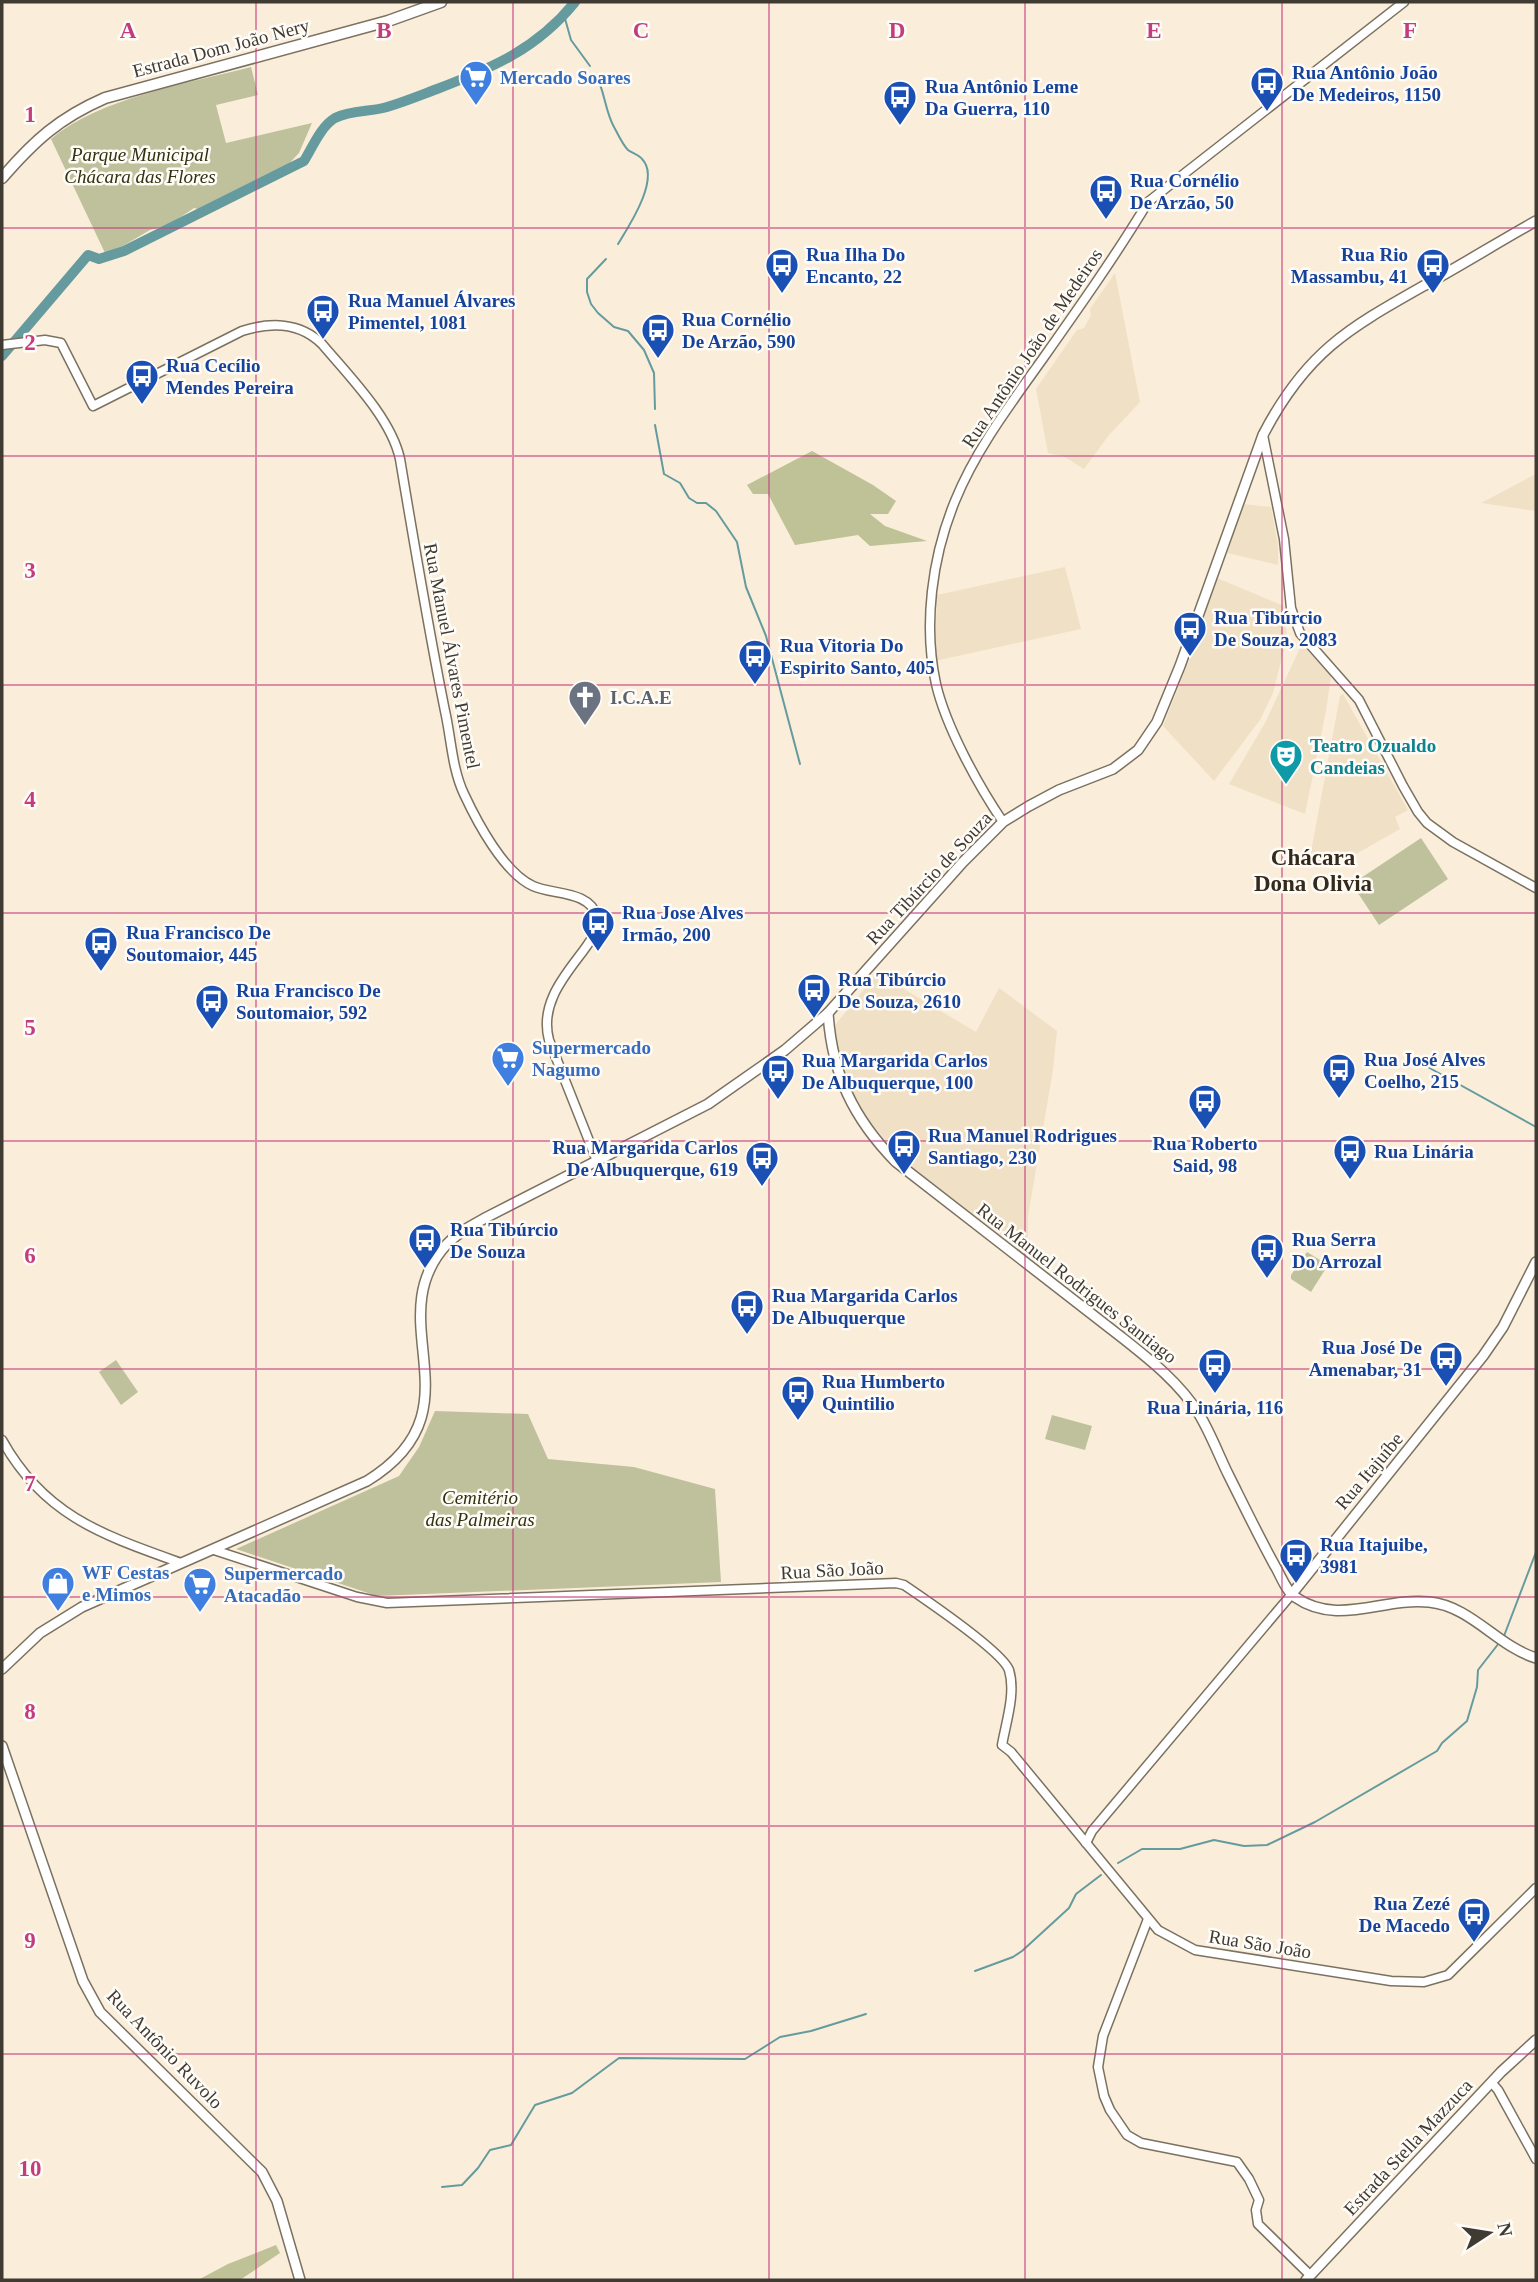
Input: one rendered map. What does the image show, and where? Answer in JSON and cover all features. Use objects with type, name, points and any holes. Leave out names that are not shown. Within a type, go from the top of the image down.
[{"type":"main road","name":"Estrada Dom João Nery","points":[[2,178],[44,132],[73,113],[105,98],[388,21],[441,2]]},
{"type":"main road","name":"Estrada Dom João Nery","points":[[2,186],[54,126]]},
{"type":"main road","name":"Rua Tibúrcio de Souza","points":[[2,1669],[40,1633],[62,1618],[119,1590],[367,1481],[394,1462],[414,1437],[423,1415],[426,1392],[421,1322],[423,1288],[428,1273],[448,1243],[476,1223],[720,1096],[785,1050],[828,1013],[963,862],[1003,822],[1059,790],[1113,769],[1138,750],[1157,722],[1185,654],[1263,435],[1285,394],[1329,345],[1369,316],[1536,221]]},
{"type":"main road","name":"Rua Manuel Rodrigues Santiago","points":[[828,1013],[836,1066],[856,1112],[875,1140],[905,1170],[1129,1343],[1178,1386],[1204,1423],[1291,1595]]},
{"type":"main road","name":"Rua Itajuíbe","points":[[1291,1595],[1483,1356],[1503,1327],[1536,1262]]},
{"type":"main road","points":[[1291,1595],[1313,1607],[1342,1612],[1430,1602],[1460,1611],[1513,1649],[1536,1658]]},
{"type":"main road","name":"Rua Antônio Ruvolo","points":[[2,1746],[93,2002],[262,2172],[277,2201],[300,2280]]},
{"type":"main road","name":"Estrada Stella Mazzuca","points":[[1308,2278],[1522,2051],[1536,2040]]},
{"type":"street","name":"Rua Antônio João de Medeiros","points":[[1003,822],[987,797],[943,707],[932,661],[930,625],[936,569],[952,509],[963,484],[1010,404],[1148,202],[1404,2]]},
{"type":"street","name":"Rua Manuel Álvares Pimentel","points":[[2,345],[45,340],[61,344],[93,407],[242,331],[265,326],[286,326],[306,331],[322,344],[392,434],[400,459],[429,636],[464,793],[503,860],[516,874],[533,886],[575,896],[591,907],[597,917],[595,931],[550,1000],[545,1020],[549,1040],[597,1161]]},
{"type":"street","points":[[1263,435],[1284,539],[1290,607],[1300,633],[1359,700],[1403,786],[1427,823],[1453,842],[1536,888]]},
{"type":"street","points":[[2,1440],[24,1475],[67,1514],[119,1541],[181,1563]]},
{"type":"street","name":"Rua São João","points":[[214,1549],[357,1597],[387,1603],[896,1583],[925,1599],[1005,1663],[1011,1698],[1002,1745],[1012,1752],[1148,1919],[1166,1935],[1195,1950],[1414,1983],[1448,1975],[1532,1897],[1536,1888]]},
{"type":"street","name":"Rua Itajuíbe","points":[[1086,1843],[1092,1831],[1291,1595]]},
{"type":"street","points":[[1077,1833],[1092,1831]]},
{"type":"street","points":[[1148,1919],[1103,2036],[1098,2067],[1104,2096],[1127,2135],[1141,2143],[1237,2162],[1259,2200],[1256,2210],[1258,2224],[1308,2278]]},
{"type":"street","points":[[1492,2083],[1499,2090],[1536,2159]]},
{"type":"shaded area","points":[[1115,273],[1140,402],[1109,435],[1084,469],[1065,457],[1048,453],[1036,389],[1077,330],[1084,328],[1091,315],[1090,309]]},
{"type":"shaded area","points":[[1536,474],[1536,511],[1481,503]]},
{"type":"shaded area","points":[[1243,504],[1271,507],[1278,545],[1278,565],[1227,553]]},
{"type":"shaded area","points":[[1065,567],[1081,629],[935,661],[937,595]]},
{"type":"shaded area","points":[[1217,578],[1284,606],[1287,638],[1273,693],[1260,720],[1214,781],[1163,726]]},
{"type":"shaded area","points":[[1300,648],[1306,649],[1331,676],[1305,814],[1229,784],[1265,723]]},
{"type":"shaded area","points":[[1343,694],[1408,810],[1395,817],[1400,829],[1356,854],[1353,863],[1348,866],[1338,850],[1308,868],[1340,696]]},
{"type":"shaded area","points":[[877,973],[976,1032],[999,988],[1057,1031],[1028,1216],[1028,1262],[902,1159],[862,1113],[836,1055],[835,1025]]},
{"type":"green space","name":"Parque Municipal Chácara das Flores","points":[[251,67],[258,95],[216,105],[226,143],[312,123],[299,153],[283,170],[228,196],[220,204],[206,211],[194,208],[169,225],[150,230],[105,253],[51,139],[71,125],[119,102]]},
{"type":"green space","points":[[812,451],[896,501],[888,514],[870,514],[885,526],[927,541],[870,546],[858,535],[795,545],[768,494],[753,494],[747,485]]},
{"type":"green space","points":[[1421,838],[1448,879],[1379,925],[1352,884]]},
{"type":"green space","points":[[1307,1252],[1328,1265],[1311,1292],[1291,1279]]},
{"type":"green space","points":[[116,1360],[138,1392],[121,1405],[99,1372]]},
{"type":"green space","name":"Cemitério das Palmeiras","points":[[435,1411],[528,1414],[548,1459],[634,1467],[715,1489],[721,1582],[377,1596],[236,1549],[399,1476],[419,1447]]},
{"type":"green space","points":[[1052,1415],[1092,1426],[1085,1450],[1045,1439]]},
{"type":"green space","points":[[276,2245],[280,2253],[240,2280],[198,2280],[228,2264]]},
{"type":"waterway","points":[[2,356],[88,255],[99,259],[124,251],[304,161],[321,132],[335,118],[400,103],[495,65],[529,45],[575,2]]},
{"type":"waterway","points":[[564,15],[571,40],[590,66]]},
{"type":"waterway","points":[[596,75],[611,121],[620,139],[647,167],[646,189],[618,244]]},
{"type":"waterway","points":[[606,259],[587,279],[587,292],[598,313],[614,327],[628,331],[644,350],[654,373],[655,409]]},
{"type":"waterway","points":[[655,425],[664,474],[680,483],[689,498],[697,503],[706,503],[716,511],[737,542],[746,587],[766,636],[800,764]]},
{"type":"waterway","points":[[1426,1066],[1536,1127]]},
{"type":"waterway","points":[[1504,1636],[1536,1552]]},
{"type":"waterway","points":[[1118,1863],[1142,1849],[1180,1849],[1214,1840],[1244,1846],[1267,1845],[1315,1822],[1437,1751],[1442,1743],[1467,1721],[1477,1687],[1478,1670],[1499,1643]]},
{"type":"waterway","points":[[975,1971],[1022,1951],[1069,1908],[1076,1894],[1101,1875]]},
{"type":"waterway","points":[[442,2187],[462,2185],[490,2150],[511,2145],[535,2105],[572,2093],[619,2058],[745,2059],[780,2037],[811,2031],[866,2014]]},
{"type":"place","name":"Mercado Soares","points":[[476,107]]},
{"type":"place","name":"Rua Antônio João De Medeiros, 1150","points":[[1267,113]]},
{"type":"place","name":"Rua Antônio Leme Da Guerra, 110","points":[[900,127]]},
{"type":"place","name":"Rua Cornélio De Arzão, 50","points":[[1106,221]]},
{"type":"place","name":"Rua Ilha Do Encanto, 22","points":[[782,295]]},
{"type":"place","name":"Rua Rio Massambu, 41","points":[[1433,295]]},
{"type":"place","name":"Rua Manuel Álvares Pimentel, 1081","points":[[323,341]]},
{"type":"place","name":"Rua Cornélio De Arzão, 590","points":[[658,360]]},
{"type":"place","name":"Rua Cecílio Mendes Pereira","points":[[142,406]]},
{"type":"place","name":"Rua Tibúrcio De Souza, 2083","points":[[1190,658]]},
{"type":"place","name":"Rua Vitoria Do Espirito Santo, 405","points":[[755,686]]},
{"type":"place","name":"I.C.A.E","points":[[585,727]]},
{"type":"place","name":"Teatro Ozualdo Candeias","points":[[1286,786]]},
{"type":"place","name":"Rua Jose Alves Irmão, 200","points":[[598,953]]},
{"type":"place","name":"Rua Francisco De Soutomaior, 445","points":[[101,973]]},
{"type":"place","name":"Rua Tibúrcio De Souza, 2610","points":[[814,1020]]},
{"type":"place","name":"Rua Francisco De Soutomaior, 592","points":[[212,1031]]},
{"type":"place","name":"Supermercado Nagumo","points":[[508,1088]]},
{"type":"place","name":"Rua José Alves Coelho, 215","points":[[1339,1100]]},
{"type":"place","name":"Rua Margarida Carlos De Albuquerque, 100","points":[[778,1101]]},
{"type":"place","name":"Rua Roberto Said, 98","points":[[1205,1131]]},
{"type":"place","name":"Rua Manuel Rodrigues Santiago, 230","points":[[904,1176]]},
{"type":"place","name":"Rua Linária","points":[[1350,1181]]},
{"type":"place","name":"Rua Margarida Carlos De Albuquerque, 619","points":[[762,1188]]},
{"type":"place","name":"Rua Tibúrcio De Souza","points":[[425,1270]]},
{"type":"place","name":"Rua Serra Do Arrozal","points":[[1267,1280]]},
{"type":"place","name":"Rua Margarida Carlos De Albuquerque","points":[[747,1336]]},
{"type":"place","name":"Rua José De Amenabar, 31","points":[[1446,1388]]},
{"type":"place","name":"Rua Linária, 116","points":[[1215,1395]]},
{"type":"place","name":"Rua Humberto Quintilio","points":[[798,1422]]},
{"type":"place","name":"Rua Itajuibe, 3981","points":[[1296,1585]]},
{"type":"place","name":"WF Cestas e Mimos","points":[[58,1613]]},
{"type":"place","name":"Supermercado Atacadão","points":[[200,1614]]},
{"type":"place","name":"Rua Zezé De Macedo","points":[[1474,1944]]},
{"type":"district","name":"Chácara Dona Olivia","points":[[1313,870]]}]
